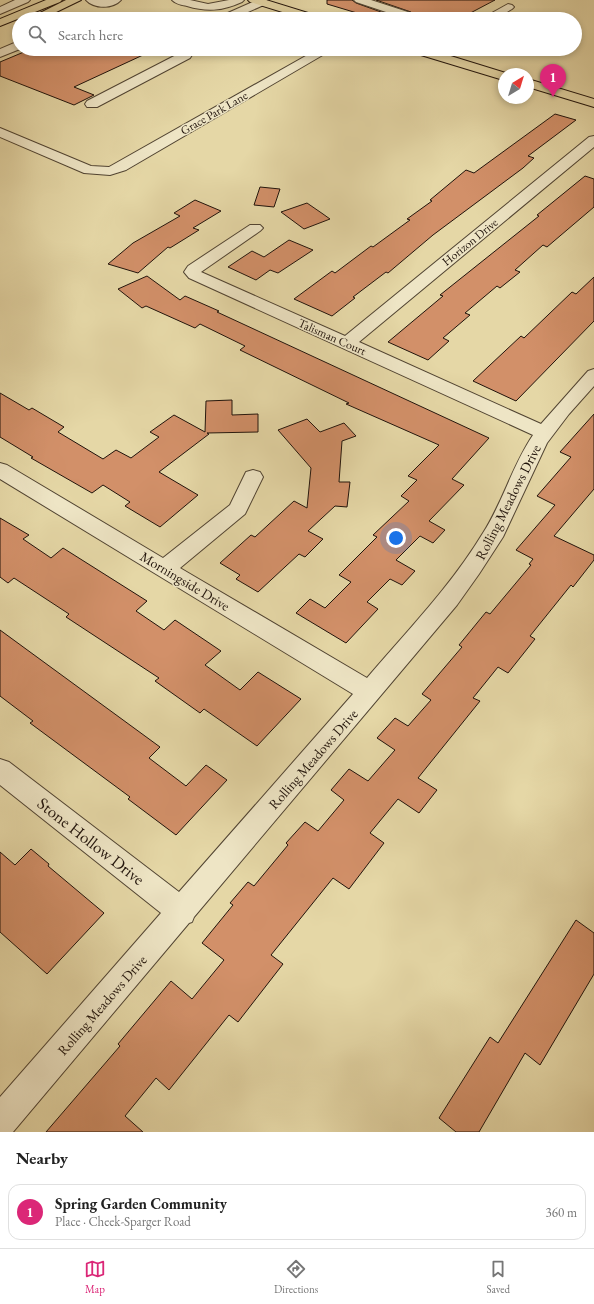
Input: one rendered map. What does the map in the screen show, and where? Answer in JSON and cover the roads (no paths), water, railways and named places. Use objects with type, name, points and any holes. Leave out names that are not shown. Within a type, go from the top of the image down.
[{"type":"main road","points":[[25,12],[56,0]]},
{"type":"main road","points":[[52,12],[75,0]]},
{"type":"main road","points":[[258,1],[294,12]]},
{"type":"main road","points":[[0,22],[12,17]]},
{"type":"main road","points":[[0,33],[12,28]]},
{"type":"main road","points":[[446,56],[498,74]]},
{"type":"main road","points":[[534,85],[594,103]]},
{"type":"street","points":[[0,11],[24,0]]},
{"type":"street","points":[[92,0],[104,4],[115,0]]},
{"type":"street","points":[[178,0],[209,8],[226,6],[238,0]]},
{"type":"street","points":[[237,12],[258,1]]},
{"type":"street","points":[[368,1],[399,12]]},
{"type":"street","points":[[499,12],[508,7]]},
{"type":"street","points":[[0,53],[12,48]]},
{"type":"street","points":[[92,104],[184,56]]},
{"type":"street","name":"Grace Park Lane","points":[[0,132],[81,167],[100,172],[121,167],[315,56]]},
{"type":"street","name":"Horizon Drive","points":[[346,344],[594,140]]},
{"type":"street","name":"Talisman Court","points":[[255,228],[194,269],[192,272],[195,275],[544,433]]},
{"type":"street","name":"Rolling Meadows Drive","points":[[0,1122],[182,912],[449,599],[480,559],[504,516],[535,448],[544,433],[564,407],[594,375]]},
{"type":"street","name":"Morningside Drive","points":[[0,470],[370,692]]},
{"type":"street","points":[[164,569],[238,509],[253,477]]},
{"type":"street","name":"Stone Hollow Drive","points":[[0,770],[182,912]]},
{"type":"place","name":"Spring Garden Community","points":[[553,97]]}]
